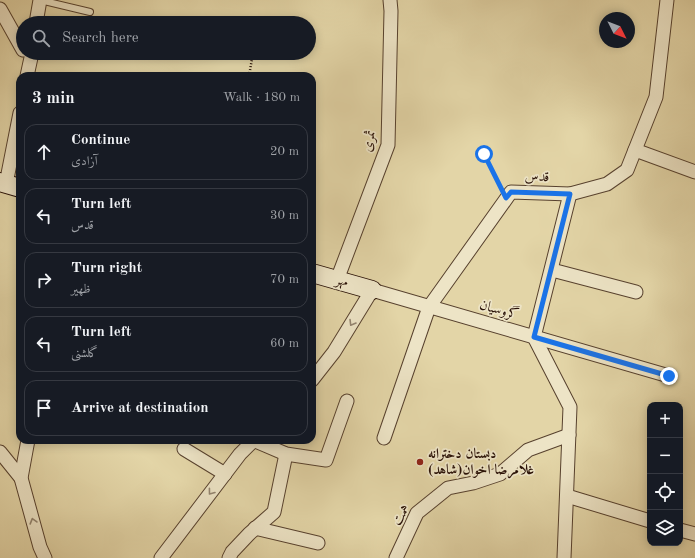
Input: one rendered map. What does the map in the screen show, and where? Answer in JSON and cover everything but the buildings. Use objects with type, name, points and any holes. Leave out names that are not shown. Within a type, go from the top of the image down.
[{"type":"street","points":[[37,16],[40,0]]},
{"type":"street","name":"ثمری","points":[[337,280],[388,145],[390,0]]},
{"type":"street","name":"قدس","points":[[506,198],[511,192],[570,194],[607,184],[627,170],[656,97],[668,0]]},
{"type":"street","points":[[0,10],[16,38]]},
{"type":"street","points":[[27,72],[29,60]]},
{"type":"street","points":[[9,184],[16,139]]},
{"type":"street","points":[[635,150],[695,172]]},
{"type":"street","points":[[564,558],[570,407],[534,337],[570,194]]},
{"type":"street","points":[[384,438],[429,306],[506,198]]},
{"type":"street","points":[[552,270],[636,292]]},
{"type":"street","name":"مهر","points":[[316,274],[372,290]]},
{"type":"street","points":[[316,375],[334,352],[372,290]]},
{"type":"street","name":"گروسیان","points":[[372,290],[669,376]]},
{"type":"street","points":[[263,444],[286,454],[326,460],[347,401]]},
{"type":"street","name":"همت","points":[[396,558],[417,514],[448,488],[473,483],[500,474],[528,450],[569,435]]},
{"type":"street","points":[[21,478],[27,444]]},
{"type":"street","points":[[161,558],[240,454],[250,444]]},
{"type":"street","points":[[184,449],[225,474]]},
{"type":"street","points":[[0,452],[21,478],[40,547],[45,558]]},
{"type":"street","points":[[230,558],[232,552],[255,528],[274,512],[286,454]]},
{"type":"street","points":[[567,496],[647,520]]},
{"type":"street","points":[[255,528],[318,543]]},
{"type":"street","points":[[683,531],[695,534]]},
{"type":"lane","points":[[40,0],[90,12]]},
{"type":"path","points":[[250,72],[252,60]]},
{"type":"path","points":[[484,154],[506,198]]},
{"type":"place","name":"دبستان دخترانه غلامرضا اخوان(شاهد)","points":[[420,462]]},
{"type":"route","points":[[484,154],[506,198],[511,192],[570,194],[534,337],[669,376]]}]
